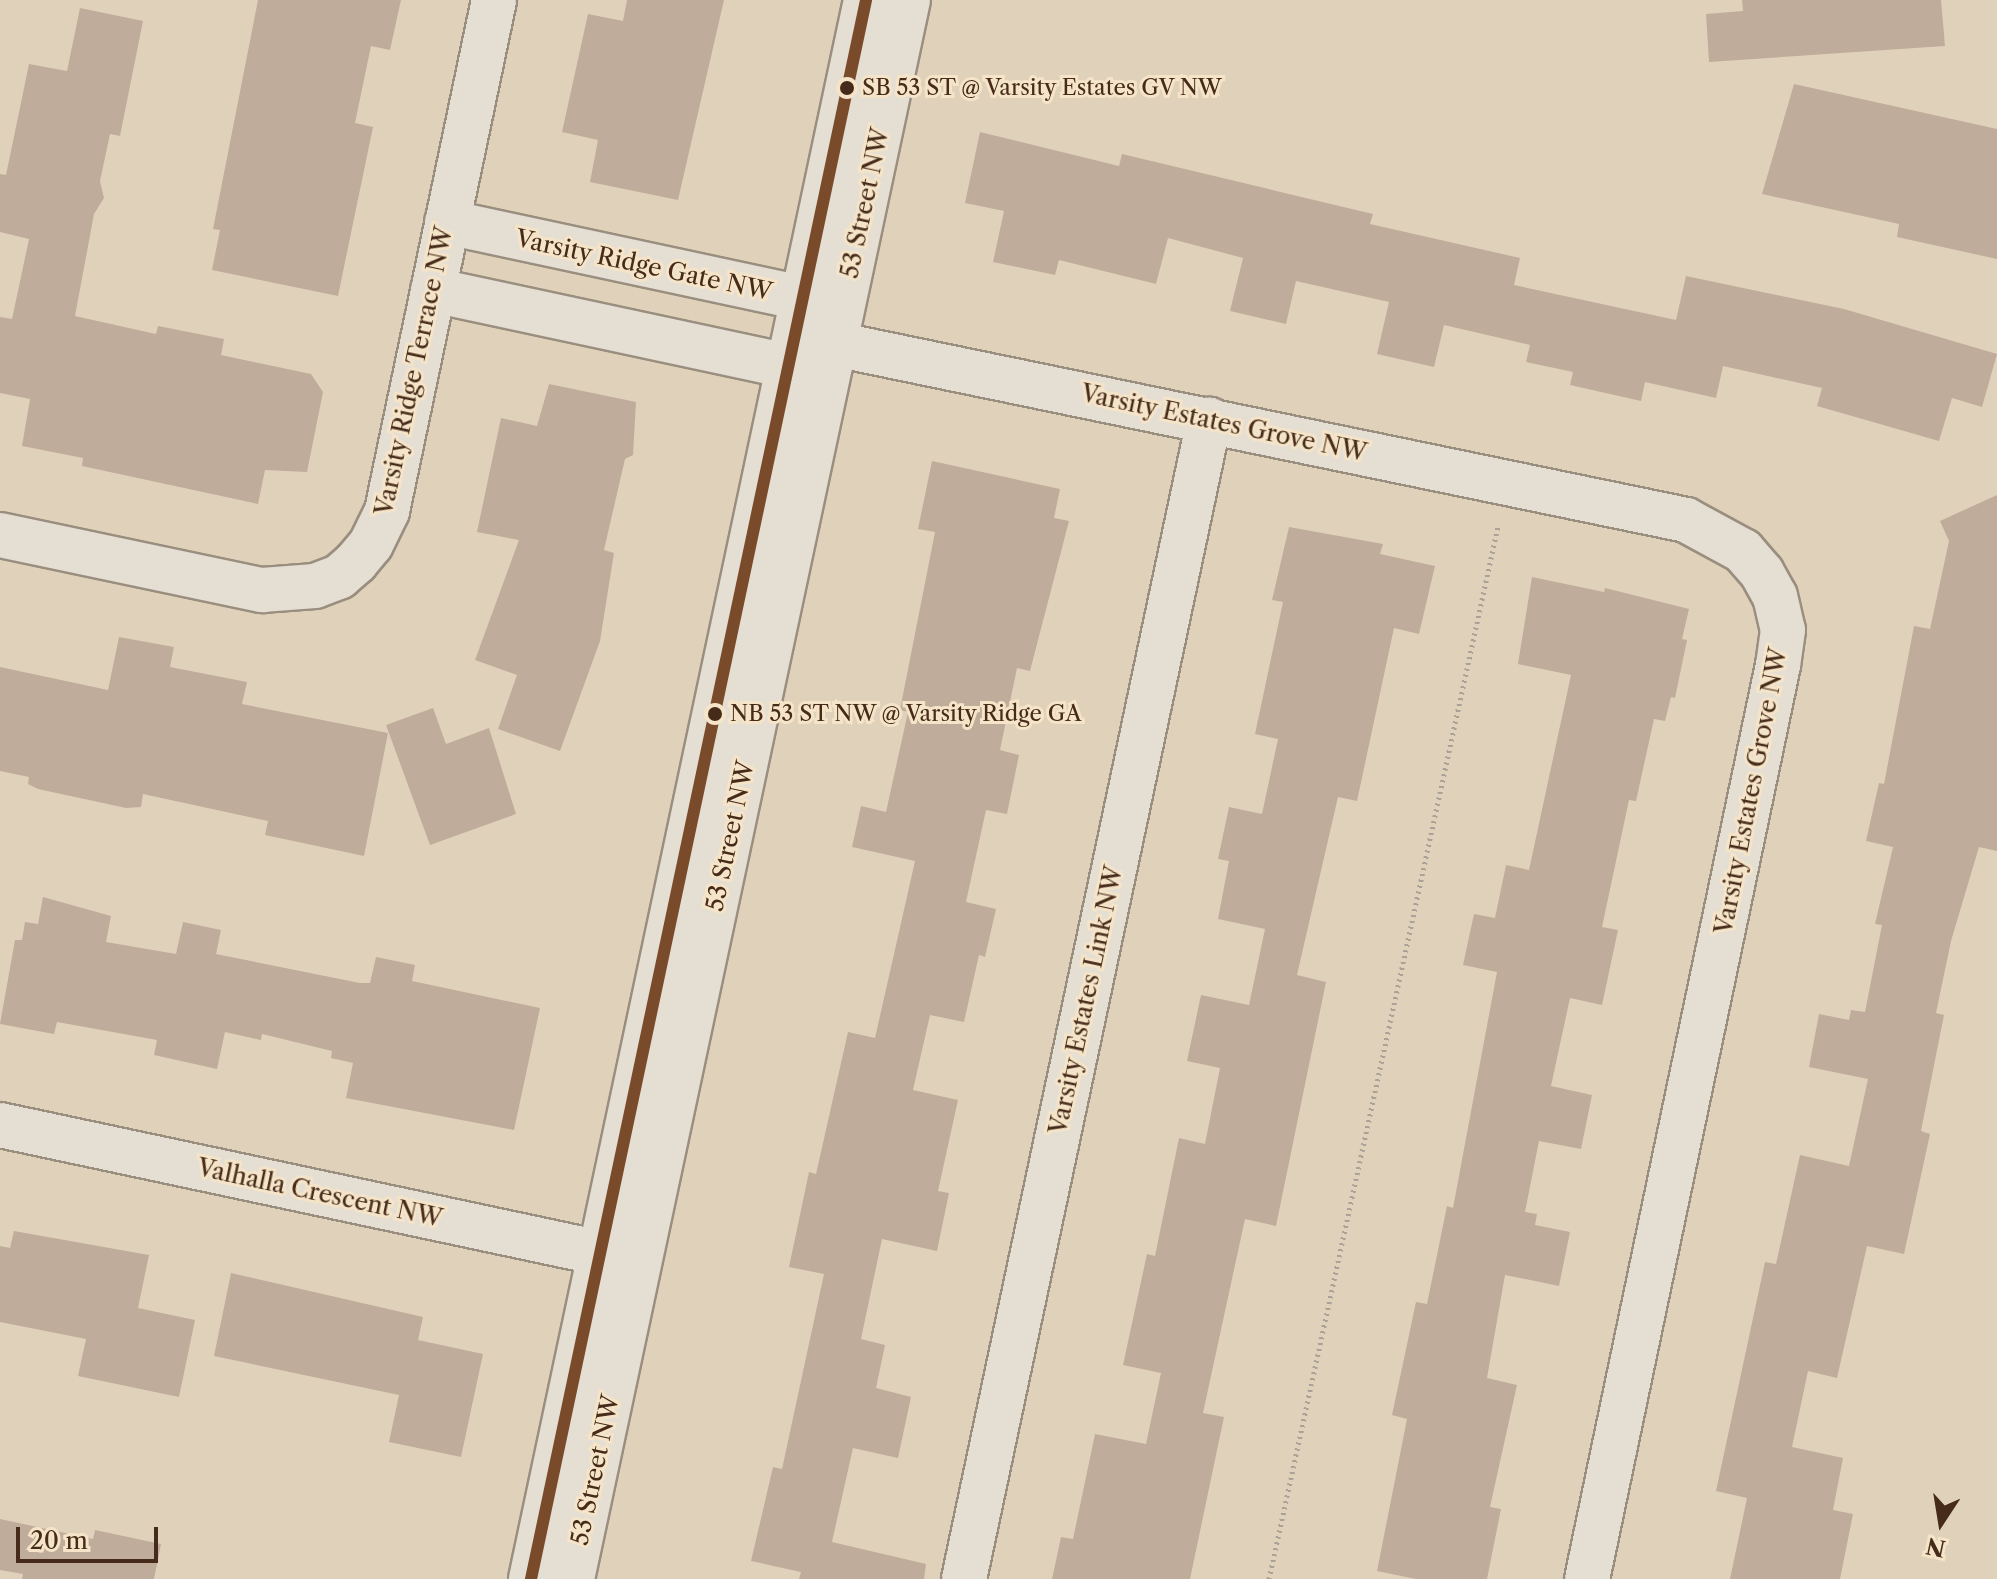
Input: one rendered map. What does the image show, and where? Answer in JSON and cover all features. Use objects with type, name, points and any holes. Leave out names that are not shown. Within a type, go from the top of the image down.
[{"type":"street","name":"Varsity Ridge Terrace NW","points":[[0,535],[262,590],[290,591],[339,577],[371,544],[387,511],[494,0]]},
{"type":"street","name":"53 Street NW","points":[[572,1579],[620,1257],[789,366],[866,0]]},
{"type":"street","name":"53 Street NW","points":[[531,1579],[620,1257],[835,344],[908,0]]},
{"type":"street","name":"Varsity Ridge Gate NW","points":[[447,222],[803,298],[835,344]]},
{"type":"street","points":[[433,290],[789,366],[835,344]]},
{"type":"street","name":"Varsity Estates Grove NW","points":[[835,344],[1686,520],[1743,551],[1775,596],[1783,630],[1778,665],[1587,1579]]},
{"type":"street","name":"Varsity Estates Link NW","points":[[964,1579],[1209,420]]},
{"type":"street","name":"Valhalla Crescent NW","points":[[0,1125],[620,1257]]},
{"type":"path","points":[[1269,1579],[1499,521]]},
{"type":"building","points":[[258,0],[401,0],[390,50],[371,46],[355,123],[373,127],[338,296],[212,270],[220,230],[213,229]]},
{"type":"building","points":[[627,0],[724,0],[678,200],[590,182],[598,140],[562,132],[588,14],[623,21]]},
{"type":"building","points":[[1742,0],[1941,0],[1945,46],[1709,62],[1706,14],[1743,11]]},
{"type":"building","points":[[80,8],[143,21],[120,136],[110,134],[100,181],[104,198],[94,214],[75,316],[156,334],[158,326],[224,339],[221,355],[311,374],[323,392],[307,472],[265,470],[258,504],[82,466],[83,458],[22,446],[30,399],[0,393],[0,317],[12,319],[29,239],[0,232],[0,174],[6,175],[29,64],[67,71]]},
{"type":"building","points":[[1794,84],[1997,129],[1997,259],[1897,237],[1899,224],[1762,194]]},
{"type":"building","points":[[980,132],[1119,166],[1122,154],[1373,214],[1370,224],[1520,258],[1514,285],[1676,320],[1686,276],[1844,309],[1997,354],[1982,407],[1952,398],[1939,441],[1817,406],[1822,388],[1723,366],[1716,398],[1645,382],[1641,401],[1570,385],[1573,372],[1526,362],[1530,345],[1444,325],[1434,367],[1377,354],[1389,302],[1296,281],[1286,324],[1230,311],[1243,258],[1168,238],[1156,284],[1059,260],[1055,275],[993,262],[1004,211],[965,203]]},
{"type":"building","points":[[549,384],[636,402],[633,455],[625,459],[604,550],[614,553],[600,641],[560,751],[498,729],[517,675],[475,660],[519,540],[477,532],[501,418],[537,426]]},
{"type":"building","points":[[932,461],[1060,489],[1054,518],[1069,521],[1030,671],[1017,668],[1000,750],[1019,755],[1007,814],[986,810],[966,902],[996,909],[985,957],[979,955],[964,1022],[930,1015],[913,1090],[958,1100],[938,1191],[949,1193],[937,1251],[882,1239],[861,1339],[885,1345],[876,1388],[911,1397],[898,1458],[853,1448],[832,1542],[926,1564],[924,1579],[799,1579],[801,1572],[751,1561],[773,1467],[782,1469],[824,1274],[789,1267],[809,1172],[816,1174],[848,1032],[875,1038],[915,861],[852,847],[861,806],[886,812],[908,712],[900,710],[935,532],[918,529]]},
{"type":"building","points":[[1997,495],[1997,851],[1979,847],[1951,941],[1936,1013],[1944,1015],[1921,1131],[1930,1134],[1904,1254],[1867,1246],[1837,1378],[1808,1371],[1792,1447],[1843,1458],[1833,1510],[1853,1514],[1840,1579],[1730,1579],[1747,1498],[1716,1491],[1765,1262],[1776,1264],[1800,1155],[1849,1166],[1868,1079],[1809,1067],[1819,1014],[1849,1020],[1851,1010],[1865,1012],[1882,925],[1875,924],[1893,847],[1866,841],[1879,783],[1884,784],[1914,626],[1930,629],[1949,541],[1940,521]]},
{"type":"building","points":[[1289,527],[1383,544],[1380,554],[1435,566],[1419,634],[1394,628],[1357,801],[1338,797],[1297,975],[1326,982],[1276,1226],[1245,1219],[1203,1413],[1224,1417],[1190,1579],[1052,1579],[1061,1537],[1073,1539],[1095,1434],[1146,1444],[1161,1373],[1123,1365],[1147,1254],[1155,1256],[1179,1138],[1205,1144],[1220,1068],[1187,1061],[1201,995],[1249,1005],[1265,929],[1218,919],[1229,861],[1218,859],[1229,807],[1262,814],[1278,739],[1255,734],[1283,602],[1272,600]]},
{"type":"building","points":[[1532,577],[1604,592],[1605,588],[1689,609],[1682,639],[1687,640],[1675,698],[1671,697],[1665,721],[1654,719],[1636,801],[1629,800],[1602,927],[1618,930],[1602,1005],[1570,998],[1551,1086],[1592,1095],[1581,1149],[1539,1141],[1525,1212],[1537,1214],[1535,1225],[1570,1232],[1559,1286],[1505,1275],[1487,1378],[1517,1385],[1490,1507],[1501,1509],[1487,1579],[1416,1579],[1377,1571],[1407,1419],[1392,1415],[1416,1302],[1427,1304],[1447,1206],[1453,1208],[1497,972],[1463,965],[1474,914],[1495,918],[1506,865],[1529,870],[1571,675],[1518,664]]},
{"type":"building","points":[[119,637],[174,647],[170,667],[247,682],[242,704],[388,733],[364,856],[265,835],[268,821],[143,794],[141,807],[126,808],[38,789],[28,784],[29,777],[0,771],[0,667],[108,690]]},
{"type":"building","points":[[433,708],[446,744],[489,728],[516,814],[430,845],[386,725]]},
{"type":"building","points":[[43,897],[111,916],[106,942],[176,954],[183,922],[221,930],[216,954],[360,983],[370,983],[376,957],[415,965],[412,981],[540,1008],[514,1130],[346,1098],[353,1063],[331,1058],[332,1051],[262,1034],[261,1040],[225,1032],[217,1069],[154,1055],[157,1040],[57,1022],[54,1034],[0,1024],[15,940],[22,940],[25,922],[38,924]]},
{"type":"building","points":[[14,1231],[149,1255],[138,1308],[195,1320],[179,1397],[78,1376],[86,1339],[0,1322],[0,1246],[10,1248]]},
{"type":"building","points":[[231,1273],[423,1317],[418,1340],[483,1354],[461,1457],[389,1442],[399,1395],[214,1356]]},
{"type":"building","points":[[0,1519],[93,1539],[95,1530],[161,1544],[154,1579],[22,1579],[23,1574],[0,1570]]},
{"type":"transit line","points":[[531,1579],[866,0]]},
{"type":"place","name":"SB 53 ST @ Varsity Estates GV NW","points":[[847,88]]},
{"type":"place","name":"NB 53 ST NW @ Varsity Ridge GA","points":[[715,714]]}]
